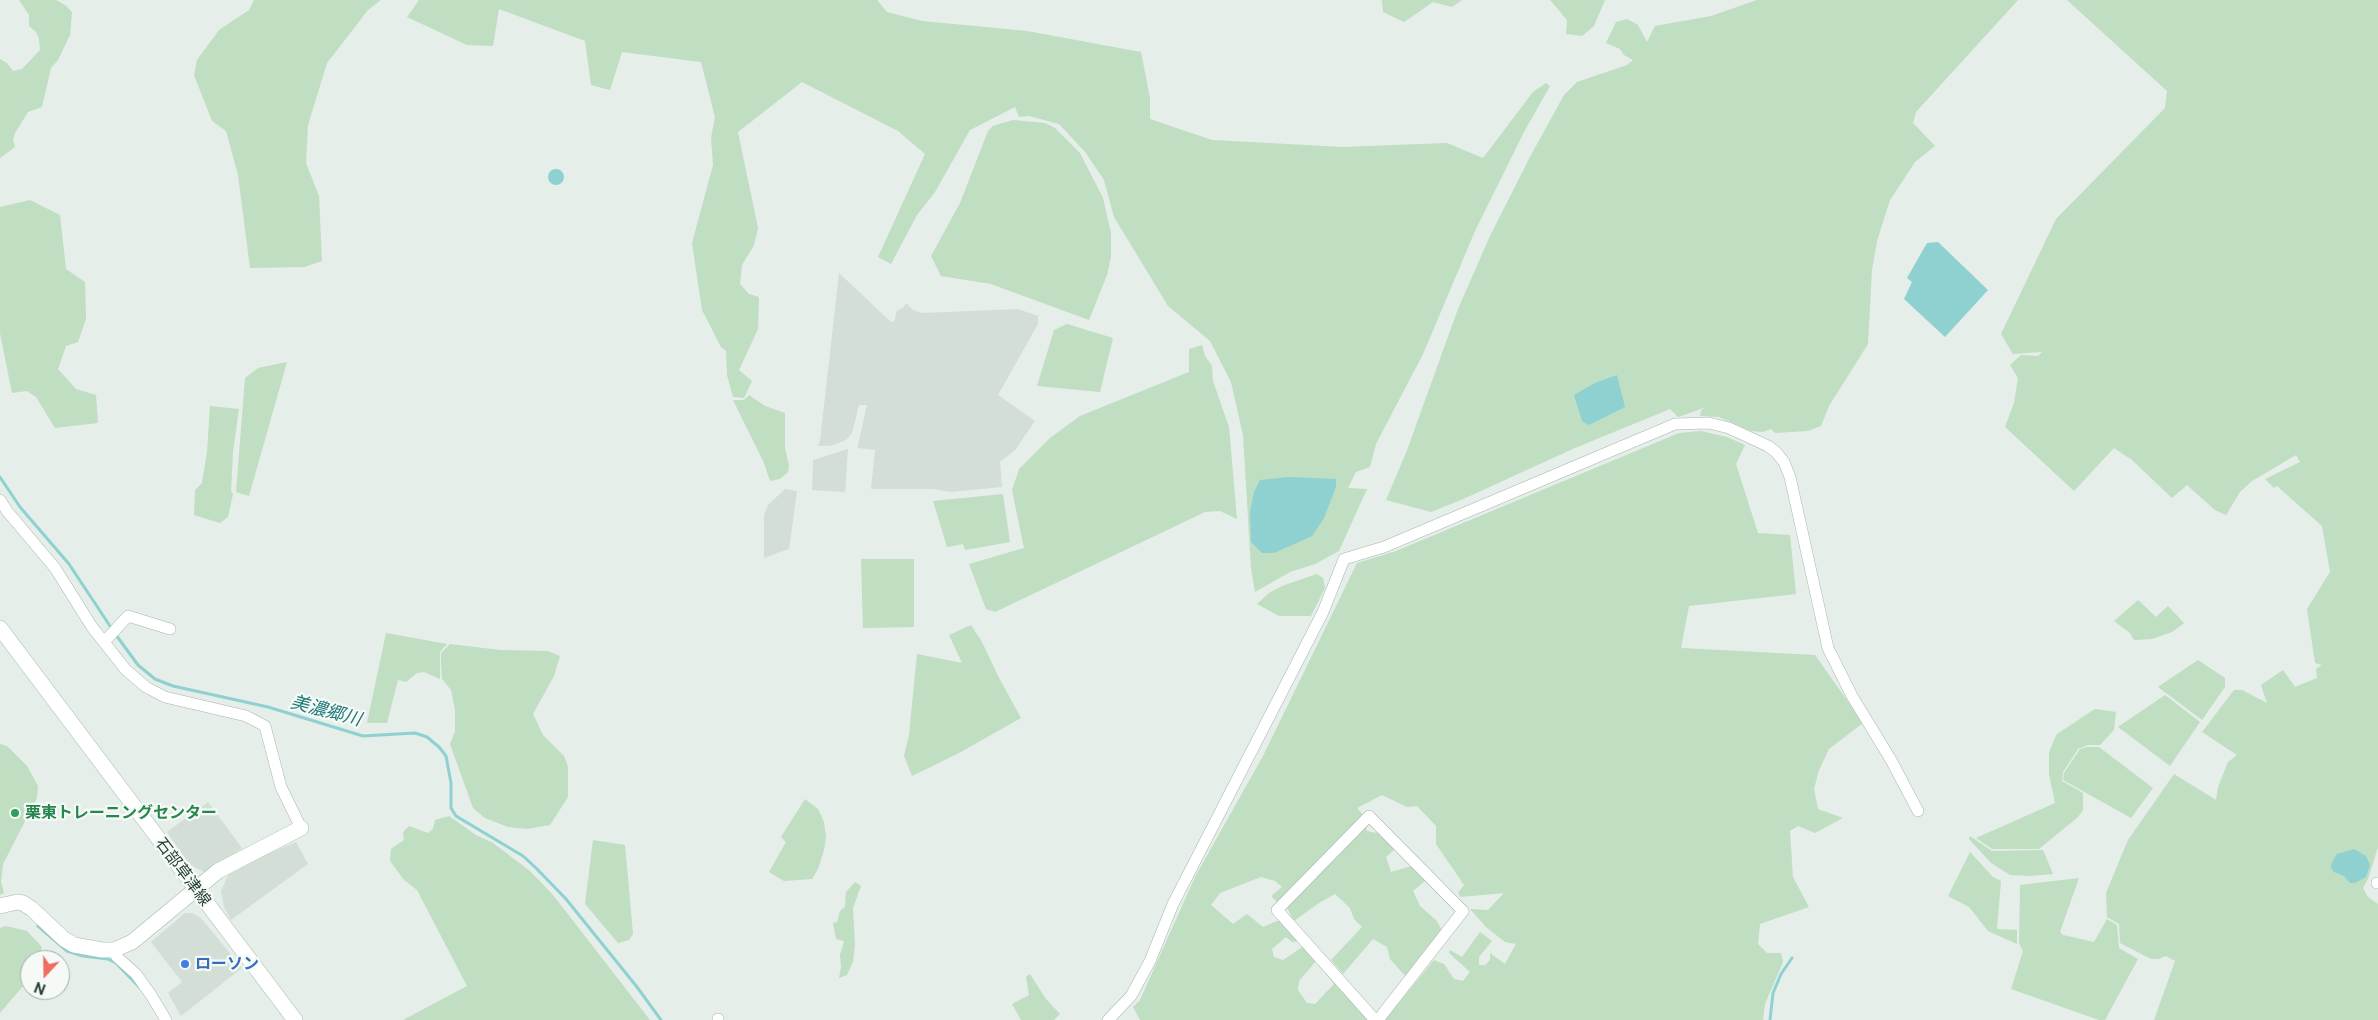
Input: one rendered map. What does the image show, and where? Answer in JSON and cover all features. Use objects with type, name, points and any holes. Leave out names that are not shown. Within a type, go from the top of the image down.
[{"type":"main road","name":"石部草津線","points":[[0,628],[295,1020]]},
{"type":"main road","points":[[0,906],[17,902],[23,904],[32,909],[64,939],[74,945],[114,950],[132,942],[218,871],[301,828]]},
{"type":"street","points":[[1108,1020],[1131,996],[1150,961],[1173,904],[1316,628],[1344,559],[1384,547],[1675,424],[1709,423],[1729,428],[1768,446],[1784,462],[1790,477],[1828,648],[1852,696],[1891,760],[1918,811]]},
{"type":"street","points":[[0,500],[7,511],[56,568],[92,627],[107,640],[126,670],[146,687],[165,697],[269,723],[281,787],[301,828]]},
{"type":"street","points":[[107,640],[128,616],[170,629]]},
{"type":"street","points":[[1369,816],[1463,912],[1377,1020],[1276,910],[1369,816]]},
{"type":"street","points":[[114,950],[117,958],[136,974],[166,1020]]},
{"type":"shaded area","points":[[839,273],[890,321],[894,322],[897,311],[904,307],[906,303],[913,310],[922,313],[1018,309],[1038,316],[1038,324],[998,395],[1035,421],[1015,450],[1000,462],[1002,487],[951,492],[933,489],[871,489],[875,450],[858,448],[867,405],[859,405],[852,433],[846,440],[830,446],[818,446]]},
{"type":"shaded area","points":[[848,449],[845,492],[812,490],[813,460]]},
{"type":"shaded area","points":[[785,489],[797,491],[789,549],[764,558],[764,515],[768,505]]},
{"type":"shaded area","points":[[208,802],[242,848],[208,872],[204,872],[189,864],[167,832]]},
{"type":"shaded area","points":[[296,842],[308,864],[231,920],[224,907],[221,891],[228,875],[265,855]]},
{"type":"shaded area","points":[[185,913],[192,913],[201,918],[242,968],[181,1016],[168,993],[182,982],[151,942]]},
{"type":"green space","points":[[19,0],[56,0],[65,5],[72,12],[70,35],[58,60],[51,68],[42,107],[28,112],[15,133],[13,140],[15,147],[0,158],[0,59],[7,63],[13,71],[22,69],[40,50],[36,32],[29,26],[29,15]]},
{"type":"green space","points":[[254,0],[381,0],[368,10],[327,63],[308,125],[306,163],[319,196],[322,261],[304,267],[250,268],[238,175],[226,131],[212,121],[194,75],[197,60],[219,30],[249,10]]},
{"type":"green space","points":[[419,0],[877,0],[887,12],[922,21],[1027,31],[1141,52],[1150,98],[1150,119],[1212,140],[1343,147],[1447,143],[1483,158],[1533,92],[1546,83],[1550,86],[1524,132],[1475,231],[1423,354],[1376,444],[1370,467],[1356,472],[1348,488],[1367,489],[1339,551],[1315,564],[1290,572],[1255,592],[1251,568],[1243,435],[1231,382],[1210,341],[1168,306],[1114,217],[1104,180],[1085,152],[1059,124],[1029,116],[1019,117],[1015,107],[970,130],[935,192],[917,215],[891,264],[878,257],[925,154],[898,131],[802,82],[738,132],[758,228],[754,245],[742,265],[740,284],[749,294],[759,297],[758,329],[739,370],[752,381],[744,398],[733,397],[727,375],[726,351],[721,347],[702,310],[692,243],[713,165],[711,138],[715,117],[701,62],[622,52],[610,90],[591,85],[585,41],[499,9],[493,46],[467,45],[407,17]]},
{"type":"green space","points":[[1382,0],[1462,0],[1452,7],[1433,2],[1404,22],[1383,12]]},
{"type":"green space","points":[[1550,0],[1605,0],[1594,26],[1582,36],[1566,34],[1567,20]]},
{"type":"green space","points":[[1757,0],[2018,0],[1916,112],[1913,123],[1935,146],[1915,162],[1890,200],[1877,241],[1872,270],[1868,344],[1829,406],[1821,426],[1808,431],[1775,433],[1771,429],[1763,432],[1751,431],[1719,417],[1700,416],[1704,408],[1678,417],[1670,409],[1575,448],[1431,512],[1386,500],[1406,453],[1458,309],[1490,236],[1564,95],[1577,82],[1627,65],[1633,60],[1624,55],[1620,49],[1606,43],[1616,22],[1627,19],[1638,25],[1647,42],[1655,26],[1711,16]]},
{"type":"green space","points":[[2067,0],[2378,0],[2378,847],[2368,879],[2363,888],[2368,897],[2378,904],[2378,1020],[2154,1020],[2175,961],[2166,956],[2159,959],[2151,959],[2120,943],[2119,924],[2107,917],[2106,893],[2128,840],[2174,774],[2216,800],[2218,787],[2228,762],[2237,755],[2202,732],[2234,690],[2242,690],[2267,703],[2261,685],[2283,670],[2295,687],[2317,678],[2316,669],[2322,665],[2315,663],[2307,609],[2330,572],[2322,526],[2277,486],[2274,488],[2265,479],[2300,462],[2296,455],[2252,481],[2240,492],[2226,515],[2215,510],[2187,485],[2172,498],[2132,460],[2114,448],[2074,491],[2005,427],[2014,403],[2018,378],[2010,365],[2021,355],[2038,356],[2042,352],[2013,354],[2001,334],[2056,219],[2165,108],[2167,91]]},
{"type":"green space","points":[[1013,120],[1045,123],[1055,128],[1080,153],[1103,198],[1111,233],[1111,257],[1107,275],[1089,320],[991,284],[941,276],[931,256],[960,203],[988,131],[993,126]]},
{"type":"green space","points":[[30,200],[60,215],[66,269],[85,282],[86,319],[78,342],[66,346],[58,369],[76,389],[96,395],[98,423],[55,428],[36,397],[27,391],[12,393],[0,333],[0,207]]},
{"type":"green space","points":[[1067,324],[1113,338],[1100,392],[1037,386],[1054,330]]},
{"type":"green space","points":[[1202,345],[1205,356],[1212,366],[1213,381],[1229,427],[1237,519],[1220,511],[1205,512],[995,612],[986,609],[969,564],[1024,548],[1012,490],[1019,469],[1050,438],[1080,416],[1189,372],[1189,349]]},
{"type":"green space","points":[[287,362],[249,496],[236,492],[245,378],[258,368]]},
{"type":"green space","points":[[749,395],[765,406],[785,413],[785,448],[789,466],[788,472],[780,479],[770,481],[764,463],[733,400],[744,400]]},
{"type":"green space","points":[[210,406],[239,409],[233,452],[231,491],[233,494],[228,517],[220,523],[194,515],[195,490],[202,483],[207,452]]},
{"type":"green space","points":[[1701,431],[1727,437],[1745,445],[1736,464],[1758,533],[1790,535],[1796,594],[1689,606],[1681,648],[1815,655],[1863,723],[1829,749],[1819,770],[1814,789],[1818,809],[1843,818],[1815,833],[1798,826],[1790,831],[1793,877],[1809,907],[1760,924],[1758,944],[1767,953],[1781,953],[1783,962],[1765,1004],[1763,1020],[1385,1020],[1434,960],[1444,964],[1454,979],[1463,981],[1470,972],[1449,953],[1450,950],[1462,957],[1480,932],[1492,941],[1479,957],[1479,965],[1485,965],[1490,960],[1490,953],[1505,964],[1516,944],[1505,942],[1486,927],[1470,909],[1488,910],[1504,893],[1461,897],[1458,893],[1464,885],[1436,844],[1436,826],[1417,806],[1407,807],[1382,795],[1357,808],[1364,816],[1367,831],[1381,834],[1396,848],[1386,857],[1391,872],[1412,866],[1426,880],[1413,891],[1420,906],[1437,921],[1443,933],[1407,978],[1390,959],[1387,947],[1373,939],[1343,974],[1331,960],[1362,927],[1354,919],[1350,908],[1335,894],[1294,921],[1287,908],[1294,896],[1278,903],[1271,896],[1282,887],[1275,881],[1261,877],[1220,893],[1211,905],[1233,924],[1247,914],[1263,927],[1282,919],[1300,941],[1292,942],[1286,937],[1272,949],[1274,957],[1283,960],[1304,946],[1316,961],[1299,981],[1298,990],[1307,1003],[1315,1004],[1334,984],[1323,970],[1325,967],[1370,1020],[1140,1020],[1133,1007],[1140,1000],[1195,877],[1263,756],[1357,563],[1396,551],[1679,433]]},
{"type":"green space","points":[[1003,494],[1010,542],[965,550],[963,544],[947,547],[933,501]]},
{"type":"green space","points":[[861,559],[914,559],[914,627],[863,628]]},
{"type":"green space","points":[[1317,574],[1323,578],[1325,588],[1311,616],[1279,616],[1257,604],[1269,593],[1282,586]]},
{"type":"green space","points":[[2138,600],[2156,617],[2168,606],[2184,623],[2172,632],[2152,639],[2134,640],[2130,633],[2114,621]]},
{"type":"green space","points":[[971,625],[982,642],[1021,718],[959,753],[912,776],[904,756],[909,735],[917,654],[962,663],[949,635]]},
{"type":"green space","points":[[386,633],[447,644],[440,652],[440,679],[424,672],[417,673],[406,682],[398,680],[387,723],[367,723]]},
{"type":"green space","points":[[450,644],[500,650],[548,651],[560,656],[554,676],[533,714],[543,735],[564,756],[568,767],[568,797],[550,825],[527,829],[508,827],[485,818],[473,808],[450,744],[455,732],[455,710],[451,690],[442,679],[441,653]]},
{"type":"green space","points":[[2198,660],[2225,678],[2225,687],[2202,720],[2158,687]]},
{"type":"green space","points":[[2165,695],[2200,722],[2170,766],[2118,727]]},
{"type":"green space","points":[[2095,709],[2116,712],[2114,730],[2100,745],[2088,745],[2078,749],[2063,772],[2062,781],[2083,793],[2083,810],[2078,817],[2039,849],[1992,849],[1976,838],[2055,803],[2049,774],[2049,753],[2053,742],[2057,734]]},
{"type":"green space","name":"栗東トレーニングセンター","points":[[0,744],[7,746],[27,766],[38,786],[37,798],[3,864],[1,882],[4,893],[0,895]]},
{"type":"green space","points":[[2099,747],[2153,788],[2131,818],[2063,780],[2064,773],[2080,749]]},
{"type":"green space","points":[[805,799],[818,809],[824,822],[826,837],[824,850],[818,869],[812,879],[784,881],[769,872],[786,842],[781,837]]},
{"type":"green space","points":[[449,816],[476,835],[493,843],[530,871],[553,895],[650,1020],[403,1020],[467,986],[417,890],[404,880],[390,861],[391,849],[404,840],[403,832],[409,826],[428,833],[433,829],[435,820]]},
{"type":"green space","points":[[1970,836],[1992,851],[2043,850],[2053,874],[2010,875],[1991,863],[1969,839]]},
{"type":"green space","points":[[593,840],[625,845],[633,934],[629,940],[618,943],[585,904]]},
{"type":"green space","points":[[1970,852],[1993,877],[2001,881],[1997,929],[2017,930],[2017,944],[1988,931],[1969,907],[1948,896]]},
{"type":"green space","points":[[2079,878],[2060,932],[2063,935],[2094,942],[2107,919],[2117,925],[2119,948],[2138,959],[2105,1020],[2099,1020],[2011,989],[2023,951],[2019,943],[2020,885]]},
{"type":"green space","points":[[855,882],[861,886],[853,908],[855,944],[853,962],[847,975],[839,978],[841,967],[840,955],[844,941],[836,939],[833,923],[837,922],[840,911],[845,907],[846,892]]},
{"type":"green space","points":[[6,926],[27,931],[42,947],[41,950],[20,950],[20,990],[0,1013],[0,928]]},
{"type":"green space","points":[[1030,974],[1046,999],[1060,1014],[1054,1020],[1021,1020],[1012,1004],[1029,995],[1026,977]]},
{"type":"water","points":[[556,169],[564,177],[556,185],[548,177]]},
{"type":"water","points":[[1938,242],[1988,290],[1945,337],[1904,299],[1912,282],[1907,278],[1927,243]]},
{"type":"water","points":[[1617,375],[1625,407],[1589,425],[1582,421],[1574,395],[1595,383]]},
{"type":"water","points":[[1289,477],[1336,479],[1336,487],[1324,518],[1312,536],[1274,553],[1262,553],[1251,542],[1250,512],[1254,492],[1260,480]]},
{"type":"water","points":[[2354,849],[2366,856],[2370,865],[2366,877],[2355,883],[2350,883],[2344,876],[2334,872],[2331,868],[2337,854]]},
{"type":"waterway","name":"美濃郷川","points":[[0,477],[20,507],[69,564],[112,629]]},
{"type":"waterway","name":"美濃郷川","points":[[116,635],[138,665],[155,679],[173,686],[268,707],[363,736],[415,733],[427,737],[446,756],[451,783],[451,808],[456,816],[523,856],[536,868],[566,899],[637,987],[661,1020]]},
{"type":"waterway","points":[[38,926],[67,951],[83,956],[108,959],[116,963],[140,988]]},
{"type":"waterway","points":[[1770,1020],[1773,993],[1781,974],[1792,958]]},
{"type":"place","name":"栗東トレーニングセンター","points":[[15,813]]},
{"type":"place","name":"ローソン","points":[[185,964]]}]
